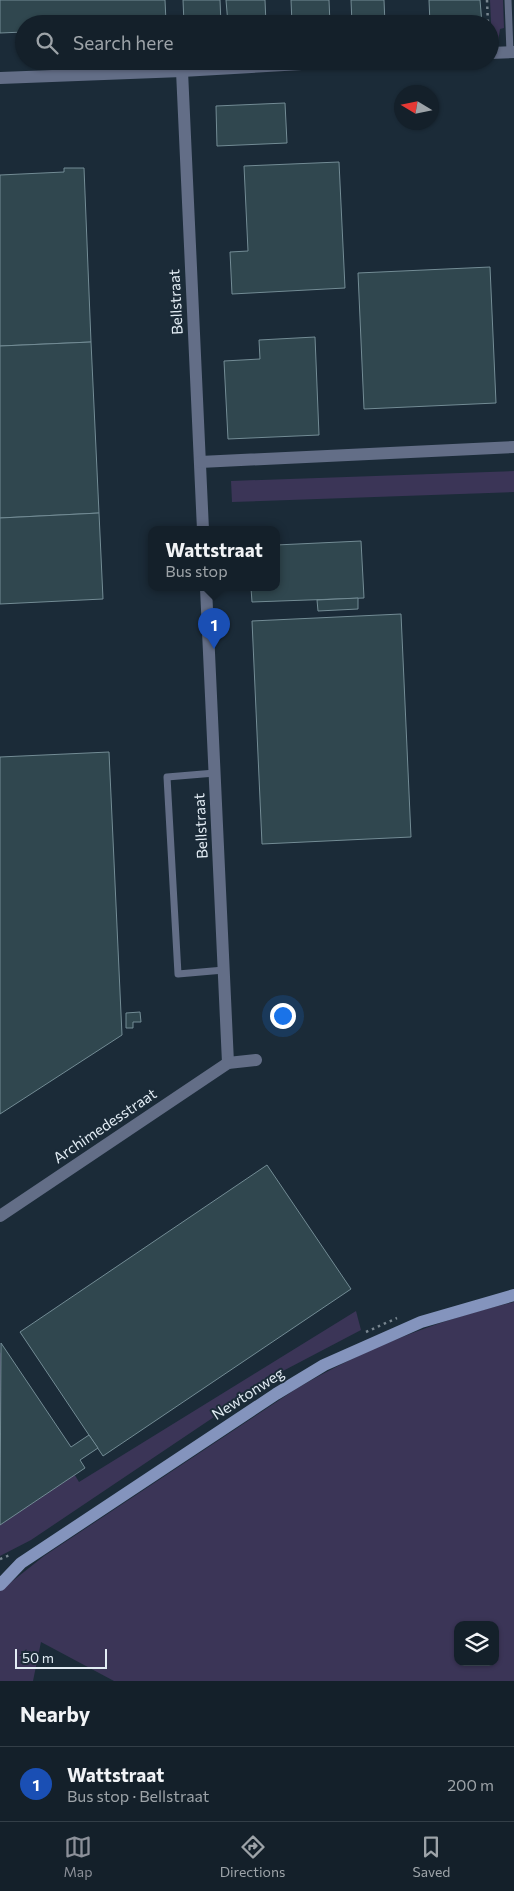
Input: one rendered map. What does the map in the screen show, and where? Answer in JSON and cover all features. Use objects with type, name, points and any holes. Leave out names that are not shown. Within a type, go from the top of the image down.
[{"type":"main road","name":"Newtonweg","points":[[0,1572],[21,1563],[276,1394],[324,1366],[421,1322],[514,1295]]},
{"type":"main road","name":"Newtonweg","points":[[0,1585],[21,1563]]},
{"type":"street","points":[[499,53],[512,52]]},
{"type":"street","points":[[0,78],[199,70]]},
{"type":"street","name":"Bellstraat","points":[[182,71],[203,526]]},
{"type":"street","points":[[200,462],[514,447]]},
{"type":"street","name":"Bellstraat","points":[[206,591],[228,1063]]},
{"type":"street","points":[[228,1063],[256,1060]]},
{"type":"street","name":"Archimedesstraat","points":[[0,1216],[228,1063]]},
{"type":"lane","points":[[508,0],[512,52]]},
{"type":"lane","points":[[215,773],[167,777],[178,974],[224,970]]},
{"type":"path","points":[[487,0],[488,15]]},
{"type":"shaded area","points":[[490,0],[503,0],[504,28],[500,29],[499,36],[499,15],[491,15]]},
{"type":"shaded area","points":[[514,471],[514,492],[232,502],[231,481]]},
{"type":"shaded area","points":[[514,1302],[514,1681],[114,1681],[41,1642],[33,1681],[0,1681],[0,1591],[44,1556],[296,1389],[348,1361],[402,1337],[457,1318]]},
{"type":"shaded area","points":[[356,1311],[361,1330],[281,1372],[31,1540],[0,1556],[0,1352],[79,1482]]},
{"type":"building","points":[[0,0],[165,0],[166,15],[15,15],[15,32],[0,33]]},
{"type":"building","points":[[183,0],[220,0],[221,15],[184,15]]},
{"type":"building","points":[[226,0],[265,0],[266,15],[227,15]]},
{"type":"building","points":[[291,0],[329,0],[330,15],[292,15]]},
{"type":"building","points":[[351,0],[384,0],[385,15],[352,15]]},
{"type":"building","points":[[429,0],[480,0],[481,15],[430,15]]},
{"type":"building","points":[[285,103],[287,143],[217,146],[216,106]]},
{"type":"building","points":[[339,162],[345,288],[232,294],[230,252],[248,251],[244,166]]},
{"type":"building","points":[[64,168],[84,168],[91,342],[0,346],[0,175],[64,172]]},
{"type":"building","points":[[490,267],[496,403],[364,409],[358,273]]},
{"type":"building","points":[[315,337],[319,435],[228,439],[224,361],[260,359],[259,340]]},
{"type":"building","points":[[91,342],[99,513],[0,518],[0,346]]},
{"type":"building","points":[[99,513],[103,599],[0,604],[0,518]]},
{"type":"building","points":[[361,541],[364,598],[252,602],[251,591],[280,591],[280,545]]},
{"type":"building","points":[[358,598],[358,609],[318,611],[317,600]]},
{"type":"building","points":[[401,614],[411,837],[262,844],[252,621]]},
{"type":"building","points":[[109,752],[122,1035],[0,1114],[0,757]]},
{"type":"building","points":[[140,1012],[141,1022],[133,1022],[133,1028],[126,1028],[126,1013]]},
{"type":"building","points":[[267,1165],[351,1289],[103,1456],[20,1332]]},
{"type":"building","points":[[1,1343],[71,1447],[89,1435],[98,1448],[80,1460],[85,1468],[0,1525]]},
{"type":"place","name":"Wattstraat","points":[[214,649]]}]
